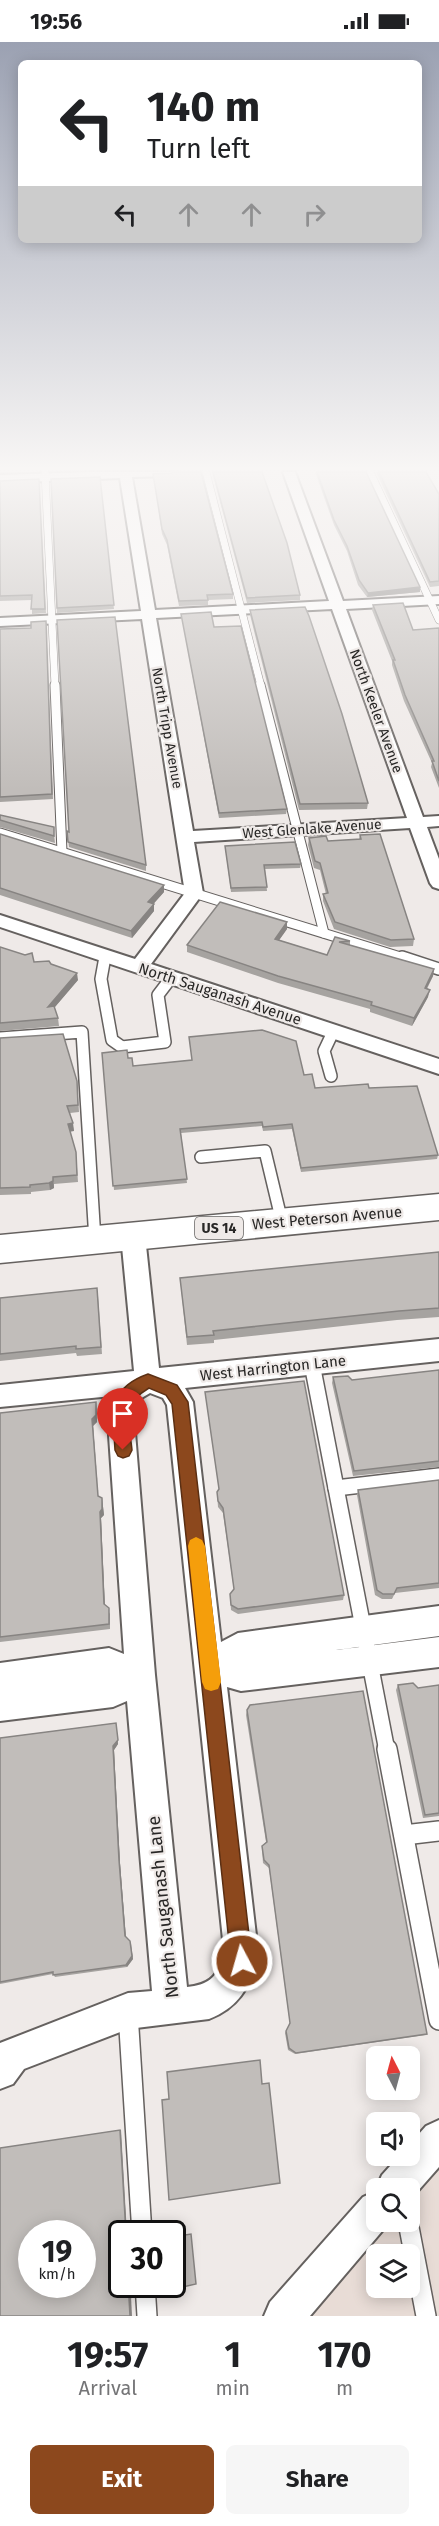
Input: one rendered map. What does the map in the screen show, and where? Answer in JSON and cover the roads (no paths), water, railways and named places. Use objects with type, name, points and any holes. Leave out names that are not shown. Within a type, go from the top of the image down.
[{"type":"main road","name":"West Peterson Avenue","points":[[0,1249],[439,1207]]},
{"type":"street","name":"North Tripp Avenue","points":[[142,578],[194,892]]},
{"type":"street","name":"North Keeler Avenue","points":[[328,578],[439,883]]},
{"type":"street","points":[[0,622],[435,600]]},
{"type":"street","name":"West Glenlake Avenue","points":[[186,837],[439,821]]},
{"type":"street","points":[[139,967],[194,892]]},
{"type":"street","name":"North Sauganash Avenue","points":[[0,921],[439,1066]]},
{"type":"street","points":[[133,1236],[148,1381]]},
{"type":"street","name":"West Harrington Lane","points":[[0,1395],[439,1350]]},
{"type":"street","name":"North Sauganash Lane","points":[[148,1381],[172,1390],[180,1402],[210,1668],[242,1961],[230,1985],[209,2002],[171,2006],[140,1675],[120,1406],[129,1392],[148,1381]]},
{"type":"street","points":[[210,1668],[237,1648],[439,1621]]},
{"type":"street","points":[[210,1668],[241,1676],[439,1652]]},
{"type":"street","points":[[0,1678],[109,1663],[140,1675]]},
{"type":"street","points":[[0,1706],[112,1692],[140,1675]]},
{"type":"street","points":[[0,2071],[12,2056],[128,2011],[171,2006]]},
{"type":"street","points":[[406,2178],[439,2139]]},
{"type":"street","points":[[284,2316],[366,2224]]},
{"type":"lane","points":[[51,578],[62,852]]},
{"type":"lane","points":[[234,578],[324,933]]},
{"type":"lane","points":[[424,578],[435,600],[439,620]]},
{"type":"lane","points":[[0,833],[439,969]]},
{"type":"lane","points":[[105,956],[101,979],[112,1040],[122,1047],[165,1042],[158,995],[171,978]]},
{"type":"lane","points":[[0,1038],[82,1032],[94,1240]]},
{"type":"lane","points":[[331,1076],[324,1052],[333,1032]]},
{"type":"lane","points":[[201,1157],[265,1151],[282,1222]]},
{"type":"lane","points":[[312,1364],[439,2020]]},
{"type":"lane","points":[[336,1488],[439,1476]]},
{"type":"lane","points":[[404,1835],[439,1831]]},
{"type":"lane","points":[[128,2011],[141,2220]]},
{"type":"lane","points":[[410,2232],[426,2316]]},
{"type":"lane","points":[[146,2298],[147,2316]]}]
